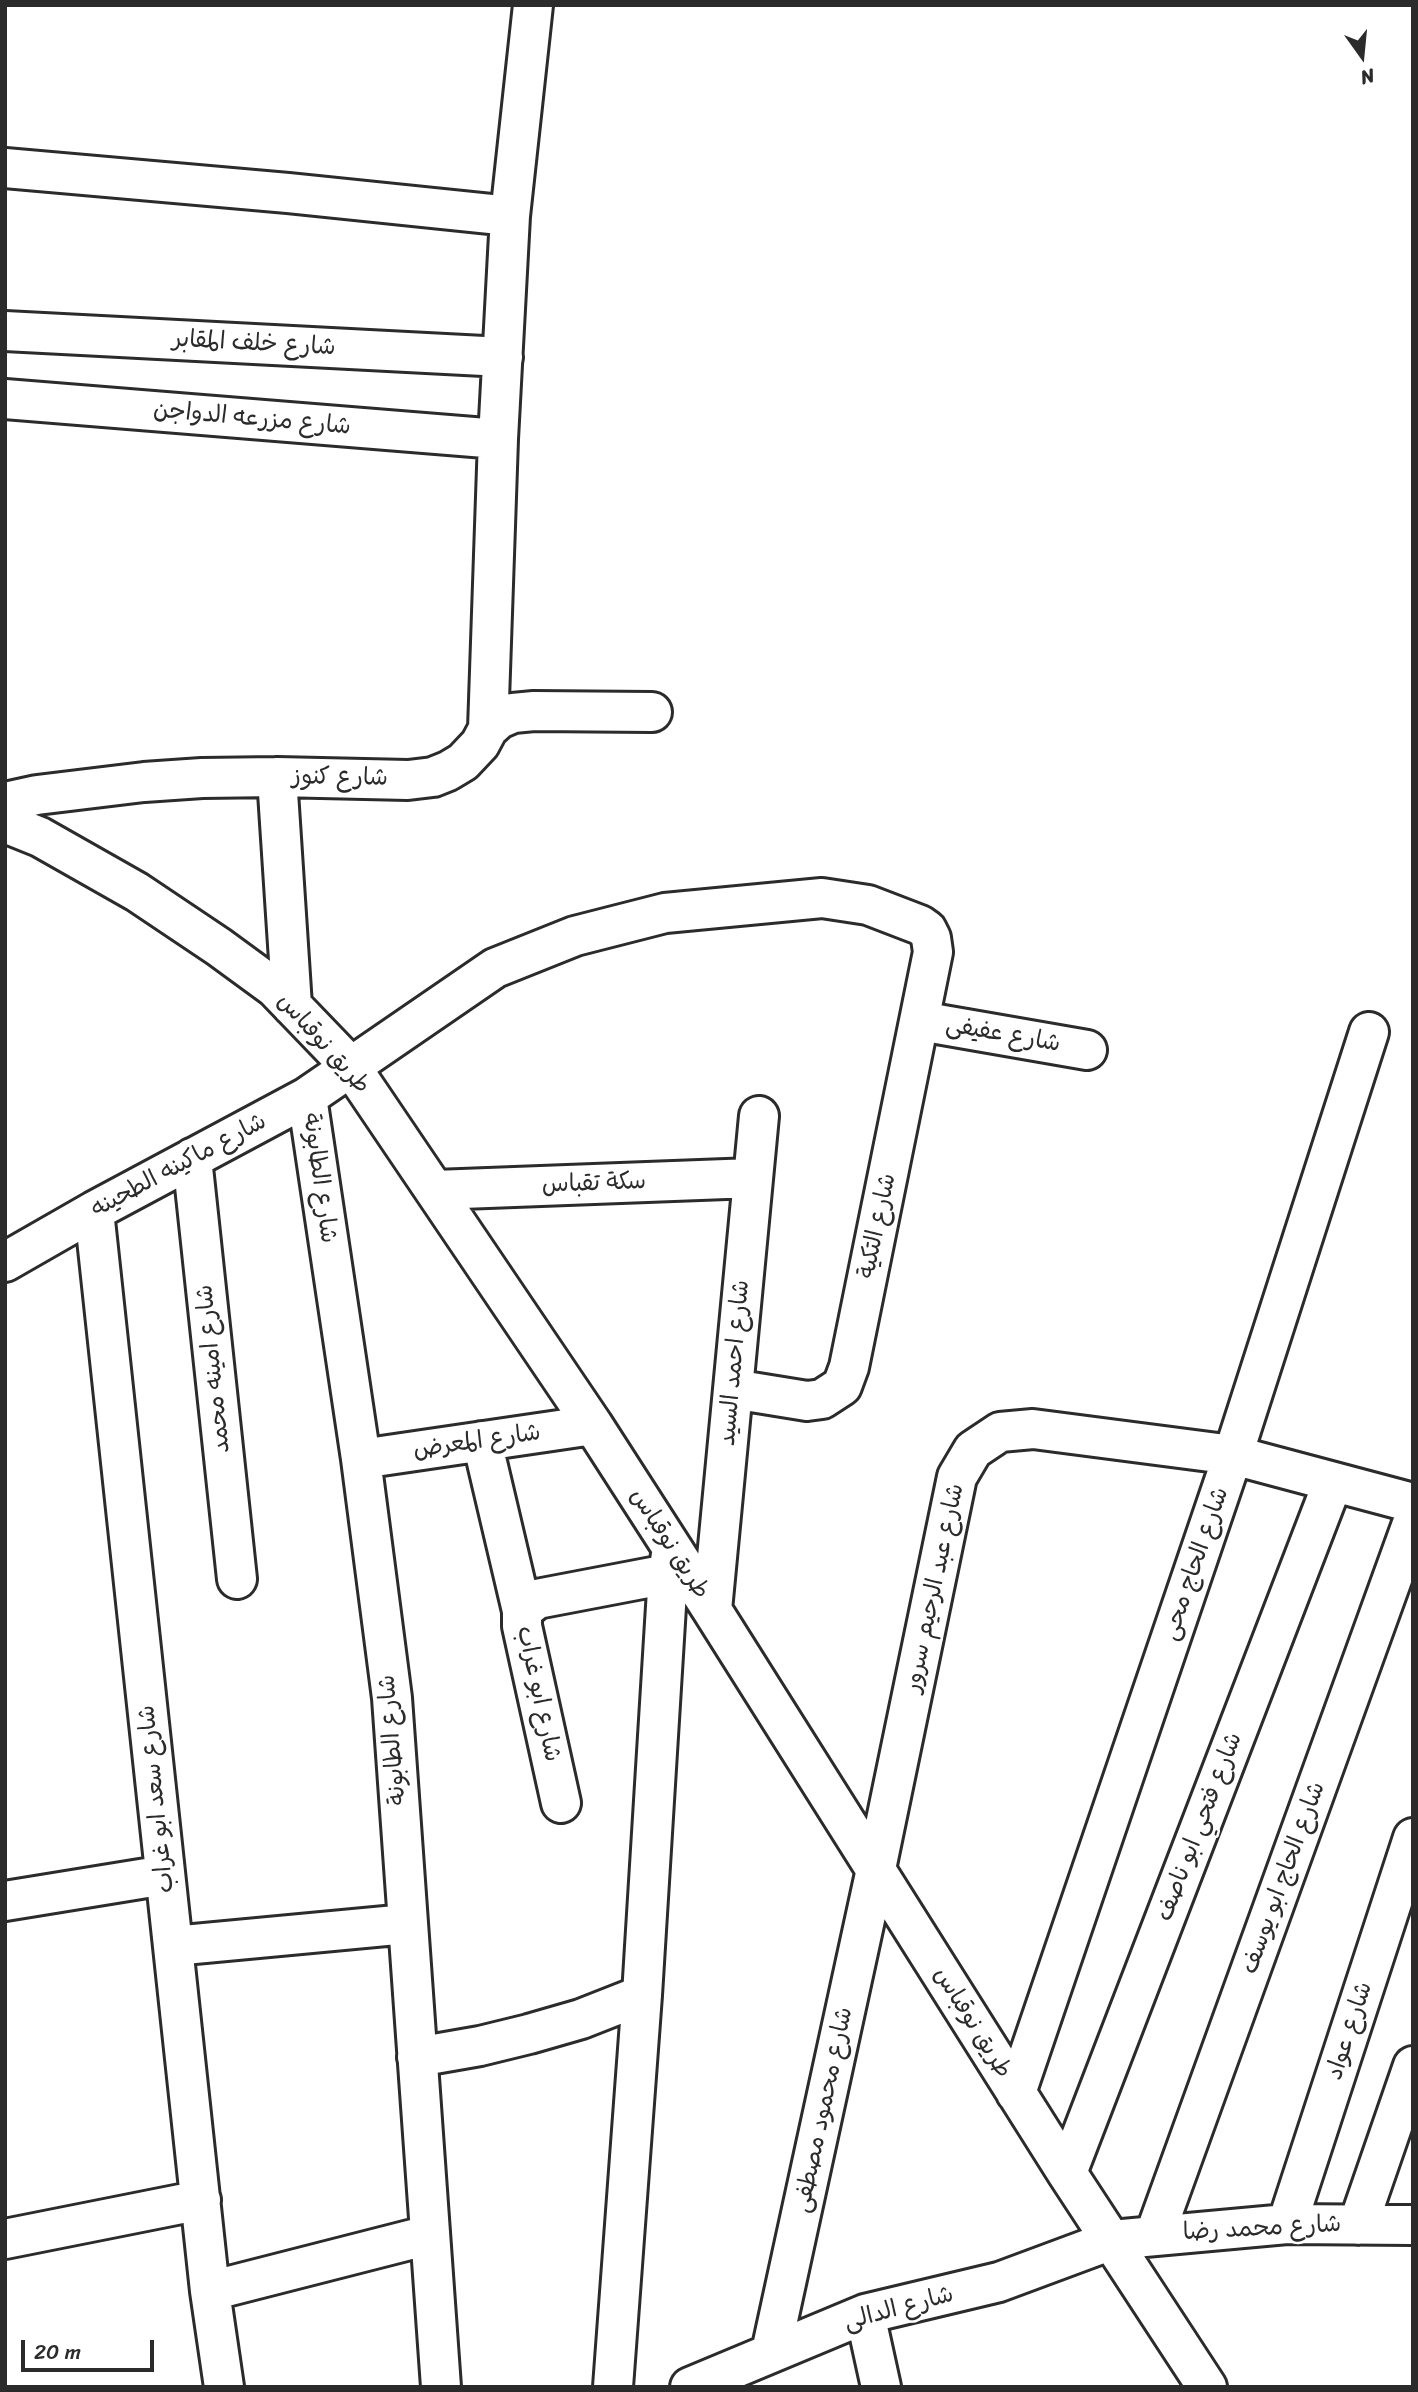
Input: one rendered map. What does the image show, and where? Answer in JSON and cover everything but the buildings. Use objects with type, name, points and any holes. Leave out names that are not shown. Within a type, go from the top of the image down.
[{"type":"street","points":[[488,729],[498,439],[510,216],[533,5]]},
{"type":"street","points":[[5,168],[510,216]]},
{"type":"street","name":"شارع خلف المقابر","points":[[5,331],[503,357]]},
{"type":"street","name":"شارع مزرعه الدواجن","points":[[5,399],[498,439]]},
{"type":"street","name":"شارع كنوز","points":[[5,802],[37,795],[144,782],[277,777],[408,780],[433,777],[463,762],[480,744],[488,729],[499,719],[513,713],[652,712]]},
{"type":"street","points":[[277,777],[292,1006]]},
{"type":"street","name":"طريق نوقباس","points":[[5,823],[40,837],[137,892],[219,947],[275,988],[351,1067],[593,1425],[670,1561],[712,1610],[1016,2093],[1207,2387]]},
{"type":"street","name":"شارع ماكينه الطحينه","points":[[5,1262],[307,1097],[495,968],[575,936],[665,913],[822,898],[868,905],[920,925],[927,930],[933,952]]},
{"type":"street","name":"شارع التكية","points":[[733,1389],[807,1401],[822,1399],[842,1386],[849,1367],[933,952]]},
{"type":"street","name":"شارع عفيفى","points":[[920,1021],[1087,1050]]},
{"type":"street","name":"شارع الحاج محى","points":[[1016,2093],[1233,1455],[1369,1032]]},
{"type":"street","name":"شارع الطابونة","points":[[307,1097],[361,1459],[392,1698],[441,2387]]},
{"type":"street","name":"شارع احمد السيد","points":[[712,1610],[759,1116]]},
{"type":"street","name":"شارع امينه محمد","points":[[192,1158],[237,1579]]},
{"type":"street","name":"سكة تقباس","points":[[435,1190],[753,1178]]},
{"type":"street","name":"شارع سعد ابو غراب","points":[[94,1211],[165,1875],[224,2387]]},
{"type":"street","name":"شارع المعرض","points":[[361,1459],[593,1425]]},
{"type":"street","name":"شارع عبد الرحيم سرور","points":[[876,1869],[957,1478],[973,1450],[1000,1432],[1032,1429],[1233,1455]]},
{"type":"street","points":[[482,1441],[522,1611]]},
{"type":"street","points":[[1233,1455],[1413,1503]]},
{"type":"street","name":"شارع فتحي ابو ناصف","points":[[1067,2173],[1333,1482]]},
{"type":"street","name":"شارع الحاج ابو يوسف","points":[[1155,2234],[1413,1521]]},
{"type":"street","points":[[613,2387],[670,1561]]},
{"type":"street","name":"شارع ابو غراب","points":[[561,1803],[522,1626],[522,1611],[537,1599],[670,1561]]},
{"type":"street","name":"شارع عواد","points":[[1287,2224],[1413,1838]]},
{"type":"street","name":"شارع محمود مصطفى","points":[[768,2365],[876,1869]]},
{"type":"street","points":[[5,1901],[165,1875]]},
{"type":"street","points":[[173,1946],[407,1924]]},
{"type":"street","points":[[417,2057],[529,2034],[581,2019],[642,1995]]},
{"type":"street","points":[[1357,2225],[1413,2066]]},
{"type":"street","points":[[5,2239],[201,2200]]},
{"type":"street","name":"شارع محمد رضا","points":[[1112,2240],[1287,2224],[1413,2225]]},
{"type":"street","points":[[211,2291],[429,2235]]},
{"type":"street","name":"شارع الدالى","points":[[690,2387],[768,2365],[865,2314],[999,2282],[1112,2240]]},
{"type":"street","points":[[865,2314],[881,2387]]}]
